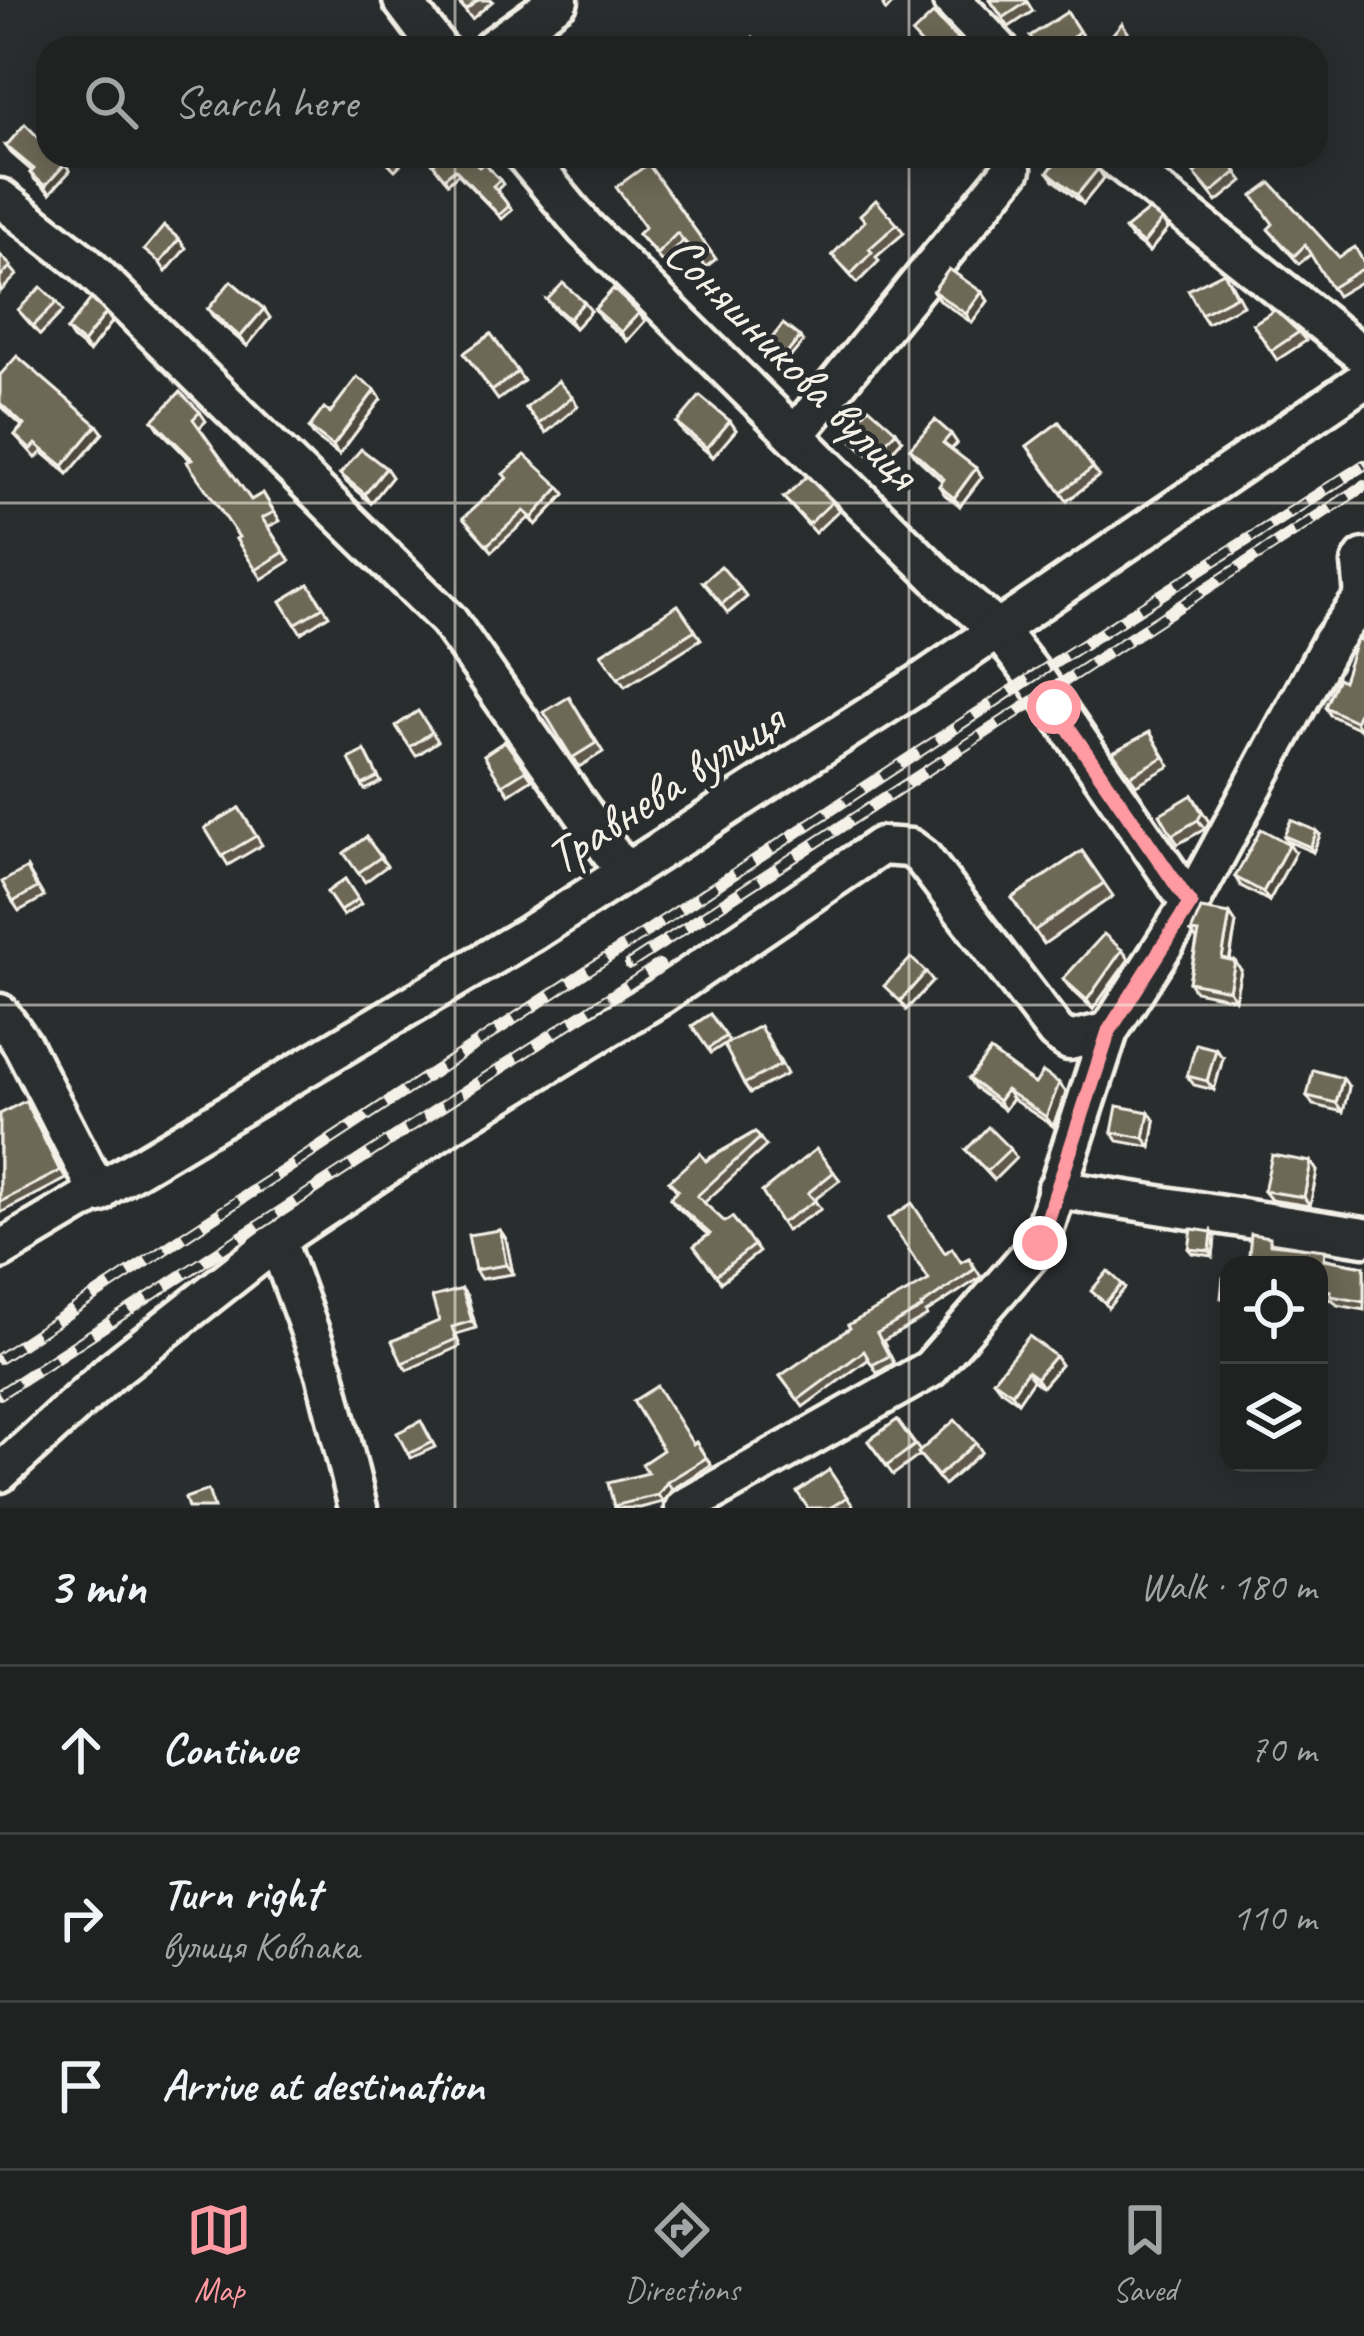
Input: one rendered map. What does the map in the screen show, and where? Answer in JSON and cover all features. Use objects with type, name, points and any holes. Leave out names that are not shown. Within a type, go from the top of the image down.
[{"type":"street","points":[[402,0],[429,36]]},
{"type":"street","points":[[509,36],[559,0]]},
{"type":"street","points":[[952,0],[986,36]]},
{"type":"street","name":"Соняшникова вулиця","points":[[535,168],[585,228],[950,589],[998,630],[1190,904]]},
{"type":"street","points":[[1128,168],[1364,356]]},
{"type":"street","points":[[796,434],[1012,169]]},
{"type":"street","points":[[0,198],[84,263],[448,620],[624,871]]},
{"type":"street","name":"Травнева вулиця","points":[[0,1250],[530,934],[998,630],[1364,380]]},
{"type":"street","points":[[684,1508],[930,1369],[1040,1243],[1109,1031],[1190,904],[1331,641],[1364,597],[1364,558]]},
{"type":"street","points":[[0,1473],[112,1371],[277,1241],[449,1125],[660,996],[881,846],[910,848],[922,857],[1056,1032],[1069,1041],[1109,1031]]},
{"type":"street","points":[[0,1012],[22,1044],[99,1194]]},
{"type":"street","points":[[1056,1189],[1362,1225]]},
{"type":"street","points":[[277,1241],[326,1373],[358,1508]]},
{"type":"building","points":[[457,0],[478,0],[466,10]]},
{"type":"building","points":[[990,0],[1026,0],[1027,2],[1003,18]]},
{"type":"building","points":[[1067,12],[1079,31],[1074,36],[1030,36]]},
{"type":"building","points":[[933,14],[954,36],[914,36]]},
{"type":"building","points":[[1122,23],[1130,36],[1111,36]]},
{"type":"building","points":[[25,124],[36,135],[36,168],[61,168],[45,186],[30,173],[34,169],[6,146]]},
{"type":"building","points":[[436,168],[489,168],[500,180],[493,186],[509,206],[499,215],[455,169],[444,178]]},
{"type":"building","points":[[642,168],[651,168],[710,251],[700,259],[677,233],[657,254],[638,234],[645,227],[616,187]]},
{"type":"building","points":[[1051,168],[1098,169],[1077,195],[1048,172]]},
{"type":"building","points":[[1200,168],[1234,168],[1237,172],[1211,193],[1194,173]]},
{"type":"building","points":[[1271,183],[1339,257],[1355,247],[1364,268],[1331,288],[1305,245],[1294,256],[1268,229],[1273,224],[1253,196]]},
{"type":"building","points":[[876,200],[897,224],[869,249],[872,252],[851,274],[832,255],[865,221],[860,215]]},
{"type":"building","points":[[1149,210],[1162,220],[1143,244],[1125,229]]},
{"type":"building","points":[[164,226],[179,239],[160,263],[144,250]]},
{"type":"building","points":[[0,255],[11,266],[0,277]]},
{"type":"building","points":[[949,269],[982,292],[966,314],[933,291]]},
{"type":"building","points":[[1224,272],[1236,296],[1201,314],[1188,290]]},
{"type":"building","points":[[231,281],[264,309],[240,337],[208,309]]},
{"type":"building","points":[[563,283],[584,302],[569,319],[547,300]]},
{"type":"building","points":[[41,287],[57,302],[33,326],[18,310]]},
{"type":"building","points":[[613,289],[639,313],[621,332],[595,309]]},
{"type":"building","points":[[91,299],[106,313],[83,343],[67,330]]},
{"type":"building","points":[[1275,310],[1299,332],[1271,351],[1253,324]]},
{"type":"building","points":[[783,324],[800,337],[785,356],[768,343]]},
{"type":"building","points":[[491,334],[518,372],[492,391],[464,353]]},
{"type":"building","points":[[17,356],[97,425],[63,466],[36,444],[31,450],[15,435],[24,425],[0,403],[0,375]]},
{"type":"building","points":[[357,377],[375,390],[333,446],[309,428],[324,408],[330,413]]},
{"type":"building","points":[[558,381],[572,397],[539,424],[526,408]]},
{"type":"building","points":[[180,392],[200,412],[193,419],[251,500],[263,493],[274,512],[262,518],[284,552],[256,570],[187,462],[192,459],[153,420]]},
{"type":"building","points":[[700,396],[730,421],[707,448],[677,423]]},
{"type":"building","points":[[869,407],[896,431],[873,456],[847,432]]},
{"type":"building","points":[[935,420],[951,434],[943,443],[976,468],[954,498],[939,486],[944,479],[910,448]]},
{"type":"building","points":[[1059,422],[1093,468],[1061,492],[1027,446]]},
{"type":"building","points":[[361,449],[386,468],[365,494],[340,474]]},
{"type":"building","points":[[525,455],[560,487],[532,518],[524,511],[487,545],[463,518]]},
{"type":"building","points":[[807,476],[832,502],[809,524],[784,498]]},
{"type":"building","points":[[721,566],[740,588],[722,604],[703,582]]},
{"type":"building","points":[[309,584],[323,607],[295,624],[281,601]]},
{"type":"building","points":[[678,605],[695,630],[618,678],[601,654]]},
{"type":"building","points":[[1357,639],[1364,641],[1364,701],[1355,721],[1325,707],[1338,678],[1343,681]]},
{"type":"building","points":[[569,697],[596,743],[572,758],[544,712]]},
{"type":"building","points":[[418,711],[432,732],[410,747],[396,726]]},
{"type":"building","points":[[1150,732],[1164,757],[1130,776],[1113,752]]},
{"type":"building","points":[[505,741],[526,770],[502,785],[484,755]]},
{"type":"building","points":[[365,751],[378,777],[362,785],[349,759]]},
{"type":"building","points":[[1192,795],[1202,813],[1172,835],[1160,814]]},
{"type":"building","points":[[239,808],[256,836],[222,856],[205,828]]},
{"type":"building","points":[[1291,820],[1317,831],[1310,847],[1284,836]]},
{"type":"building","points":[[1261,829],[1289,844],[1263,892],[1235,877]]},
{"type":"building","points":[[366,837],[381,857],[358,873],[344,853]]},
{"type":"building","points":[[1082,851],[1104,883],[1034,931],[1012,898]]},
{"type":"building","points":[[27,868],[37,888],[13,902],[2,882]]},
{"type":"building","points":[[345,879],[358,899],[340,911],[327,892]]},
{"type":"building","points":[[1201,909],[1230,914],[1222,958],[1235,961],[1229,990],[1189,982],[1199,933],[1191,932]]},
{"type":"building","points":[[1104,934],[1122,950],[1087,1000],[1063,979]]},
{"type":"building","points":[[911,958],[926,972],[900,1001],[884,986]]},
{"type":"building","points":[[710,1014],[726,1036],[708,1049],[692,1026]]},
{"type":"building","points":[[760,1026],[780,1065],[744,1084],[724,1045]]},
{"type":"building","points":[[1196,1044],[1216,1049],[1207,1081],[1187,1076]]},
{"type":"building","points":[[990,1051],[1035,1084],[1043,1072],[1059,1083],[1046,1117],[1006,1090],[998,1101],[969,1079]]},
{"type":"building","points":[[1313,1070],[1343,1078],[1336,1103],[1307,1096]]},
{"type":"building","points":[[25,1101],[60,1171],[0,1202],[0,1114]]},
{"type":"building","points":[[1117,1106],[1149,1112],[1144,1138],[1112,1132]]},
{"type":"building","points":[[988,1127],[1010,1149],[987,1171],[966,1150]]},
{"type":"building","points":[[755,1132],[760,1138],[697,1196],[725,1222],[732,1217],[754,1245],[716,1275],[694,1246],[710,1234],[670,1198],[678,1190],[669,1181],[700,1153],[706,1161]]},
{"type":"building","points":[[816,1149],[834,1172],[808,1193],[815,1201],[781,1223],[762,1192]]},
{"type":"building","points":[[1272,1155],[1311,1162],[1304,1197],[1264,1191]]},
{"type":"building","points":[[912,1203],[945,1253],[952,1248],[961,1262],[969,1258],[975,1269],[922,1308],[877,1333],[889,1356],[872,1365],[864,1351],[798,1400],[780,1376],[848,1325],[929,1280],[888,1219]]},
{"type":"building","points":[[1192,1229],[1212,1232],[1210,1251],[1189,1249]]},
{"type":"building","points":[[500,1230],[506,1265],[475,1270],[468,1235]]},
{"type":"building","points":[[1251,1234],[1270,1237],[1270,1244],[1325,1250],[1324,1256],[1249,1256]]},
{"type":"building","points":[[1328,1260],[1364,1266],[1364,1302],[1331,1296]]},
{"type":"building","points":[[1108,1271],[1122,1284],[1105,1303],[1091,1291]]},
{"type":"building","points":[[462,1289],[472,1321],[452,1327],[456,1339],[402,1363],[392,1341],[439,1321],[432,1297]]},
{"type":"building","points":[[1029,1336],[1055,1356],[1036,1378],[1027,1371],[1012,1393],[993,1380]]},
{"type":"building","points":[[657,1386],[706,1458],[667,1482],[658,1495],[614,1506],[608,1483],[648,1473],[642,1464],[663,1450],[633,1401]]},
{"type":"building","points":[[897,1420],[915,1445],[887,1466],[868,1441]]},
{"type":"building","points":[[955,1420],[976,1443],[938,1476],[918,1453]]},
{"type":"building","points":[[421,1421],[432,1442],[408,1454],[397,1433]]},
{"type":"building","points":[[829,1470],[847,1497],[830,1508],[808,1508],[797,1492]]},
{"type":"building","points":[[208,1490],[214,1508],[188,1508],[185,1498]]},
{"type":"railway","points":[[0,1358],[1034,676],[1364,465]]},
{"type":"railway","points":[[630,964],[1364,486]]},
{"type":"railway","points":[[0,1394],[659,965]]},
{"type":"route","points":[[1040,1243],[1109,1031],[1190,904],[1054,707]]}]
